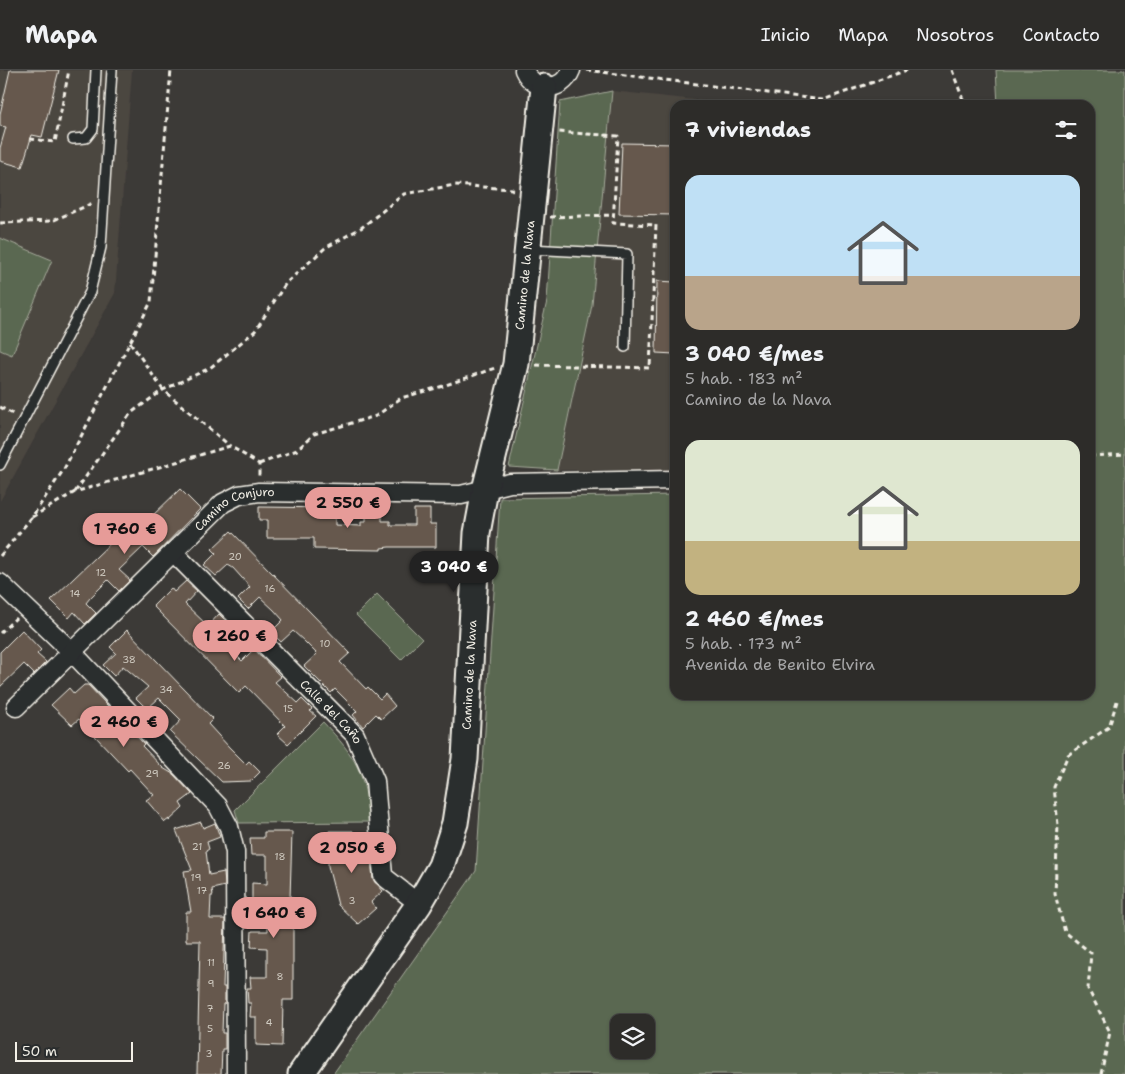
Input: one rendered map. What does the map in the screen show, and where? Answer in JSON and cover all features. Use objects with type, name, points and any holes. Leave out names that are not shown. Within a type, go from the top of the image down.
[{"type":"street","points":[[524,70],[528,78],[535,84],[544,87],[554,87],[562,83],[571,70]]},
{"type":"street","name":"Camino de la Nava","points":[[301,1074],[419,904],[441,866],[456,814],[464,759],[477,533],[485,490],[516,364],[544,87]]},
{"type":"street","name":"Camino Conjuro","points":[[16,707],[223,503],[239,495],[259,492],[461,494],[510,483],[670,480]]},
{"type":"street","name":"Calle del Caño","points":[[173,552],[355,734],[375,781],[383,876],[419,904]]},
{"type":"street","points":[[0,583],[71,651],[218,806],[230,827],[235,852],[236,1074]]},
{"type":"lane","points":[[73,139],[86,138],[94,129],[96,70]]},
{"type":"lane","points":[[0,465],[90,292],[101,247],[112,70]]},
{"type":"lane","points":[[528,250],[627,254],[625,347]]},
{"type":"path","points":[[30,139],[55,142],[69,70]]},
{"type":"path","points":[[0,556],[32,517],[64,469],[151,302],[171,70]]},
{"type":"path","points":[[586,70],[822,100],[907,70]]},
{"type":"path","points":[[952,70],[963,100]]},
{"type":"path","points":[[75,492],[131,414],[163,390],[210,368],[255,331],[286,282],[325,248],[361,228],[404,194],[455,185],[512,190],[532,217],[613,216]]},
{"type":"path","points":[[0,223],[52,221],[105,198]]},
{"type":"path","points":[[130,342],[163,390],[230,446],[258,464]]},
{"type":"path","points":[[258,464],[297,450],[314,434],[376,416],[401,398],[443,386],[485,370],[516,364]]},
{"type":"path","points":[[32,517],[75,492],[230,446]]},
{"type":"path","points":[[1095,456],[1125,454]]},
{"type":"path","points":[[258,464],[259,492]]},
{"type":"path","points":[[1101,1074],[1110,1032],[1088,989],[1091,953],[1065,932],[1055,894],[1058,825],[1054,787],[1068,755],[1109,727],[1118,698]]},
{"type":"shaded area","points":[[0,70],[132,70],[115,293],[0,501]]},
{"type":"shaded area","points":[[612,91],[696,100],[670,100],[670,470],[557,470],[592,305]]},
{"type":"green space","points":[[996,70],[1125,70],[1125,1074],[333,1074],[476,871],[500,498],[670,495],[670,700],[1095,700],[1095,100],[998,100]]},
{"type":"green space","points":[[612,91],[592,305],[557,470],[509,467],[547,301],[560,102]]},
{"type":"green space","points":[[0,238],[52,260],[12,355],[0,350]]},
{"type":"green space","points":[[377,594],[422,639],[401,660],[356,615]]},
{"type":"green space","points":[[323,722],[344,746],[357,767],[365,790],[370,822],[239,823],[235,810]]},
{"type":"building","points":[[10,70],[59,70],[42,137],[32,135],[22,167],[0,161],[0,148],[6,127],[0,126],[0,114]]},
{"type":"building","points":[[622,143],[670,144],[670,215],[619,214]]},
{"type":"building","points":[[657,281],[670,282],[670,354],[656,353]]},
{"type":"building","points":[[180,489],[200,509],[153,557],[143,547],[119,570],[130,580],[119,591],[108,580],[90,598],[86,603],[96,613],[85,624],[74,612],[69,618],[51,600],[141,514],[148,520]]},
{"type":"building","points":[[259,507],[335,508],[335,525],[361,526],[361,522],[366,522],[366,508],[382,509],[382,521],[390,521],[390,525],[414,525],[414,509],[430,509],[430,524],[436,524],[436,547],[389,547],[381,548],[381,550],[314,549],[314,538],[267,538],[267,520],[259,520]]},
{"type":"building","points":[[231,531],[350,653],[340,662],[366,689],[368,687],[380,699],[385,694],[395,706],[381,719],[376,714],[363,727],[353,715],[357,711],[335,689],[331,693],[304,666],[317,654],[293,631],[281,642],[271,632],[283,620],[260,597],[248,609],[238,599],[250,587],[233,568],[228,565],[216,576],[204,565],[216,553],[212,549]]},
{"type":"building","points":[[186,581],[197,591],[185,604],[208,626],[219,614],[231,626],[220,637],[223,642],[242,661],[254,649],[281,677],[275,682],[298,703],[302,699],[312,709],[310,711],[316,716],[288,744],[277,734],[285,726],[246,686],[239,693],[153,606],[171,588],[174,592]]},
{"type":"building","points":[[22,630],[41,650],[37,654],[46,662],[34,674],[24,664],[0,687],[0,652]]},
{"type":"building","points":[[127,630],[213,719],[208,724],[229,747],[246,764],[249,761],[260,772],[251,781],[222,782],[170,732],[181,720],[159,698],[147,709],[136,698],[148,687],[123,666],[114,676],[103,665],[116,653],[110,647]]},
{"type":"building","points":[[84,685],[88,685],[144,744],[142,746],[192,794],[180,803],[183,808],[169,821],[169,819],[165,822],[146,800],[154,795],[130,769],[128,771],[79,719],[72,725],[51,705],[69,688],[74,694]]},
{"type":"building","points":[[201,822],[203,828],[215,823],[220,837],[207,842],[209,849],[206,851],[209,875],[224,872],[225,886],[212,889],[210,919],[225,919],[223,987],[225,987],[225,1003],[223,1004],[222,1033],[225,1033],[225,1049],[222,1049],[221,1074],[197,1074],[200,941],[186,941],[186,912],[191,912],[184,871],[192,870],[176,830]]},
{"type":"building","points":[[329,831],[353,831],[353,838],[369,838],[373,879],[383,891],[371,902],[376,908],[358,924],[338,905],[328,866]]},
{"type":"building","points":[[264,832],[292,832],[290,898],[293,898],[293,1000],[283,1000],[282,1046],[256,1045],[256,1017],[250,1017],[251,1003],[248,1003],[247,988],[251,988],[250,977],[267,977],[267,948],[251,947],[252,931],[268,931],[267,901],[252,900],[252,883],[267,884],[267,855],[251,855],[250,838],[264,838]]}]
